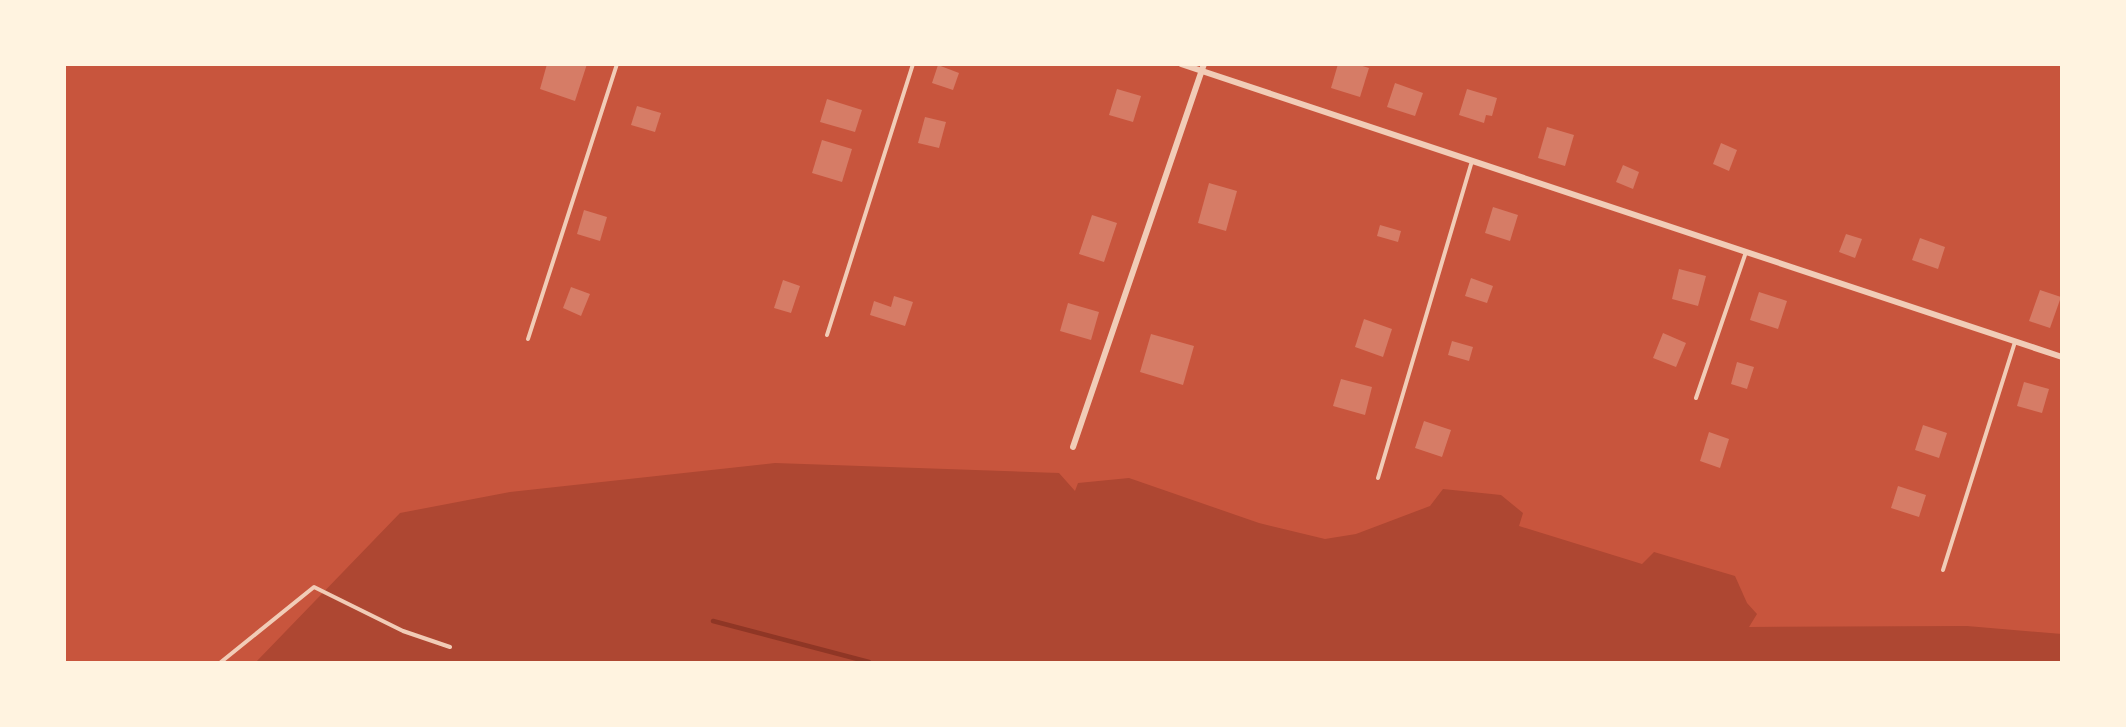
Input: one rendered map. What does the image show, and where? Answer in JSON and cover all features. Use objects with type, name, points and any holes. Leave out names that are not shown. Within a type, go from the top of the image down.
[{"type":"street","points":[[1181,64],[1203,68],[1472,161],[2061,357]]},
{"type":"street","points":[[1073,447],[1203,68]]},
{"type":"lane","points":[[528,339],[616,64]]},
{"type":"lane","points":[[827,335],[914,64]]},
{"type":"lane","points":[[1378,478],[1472,161]]},
{"type":"lane","points":[[1696,398],[1746,252]]},
{"type":"lane","points":[[1943,570],[2015,342]]},
{"type":"lane","points":[[221,663],[225,657],[314,587],[404,632],[450,647]]},
{"type":"shaded area","points":[[775,463],[1059,473],[1075,491],[1078,483],[1129,478],[1259,523],[1325,539],[1356,534],[1430,506],[1443,489],[1501,495],[1523,513],[1519,526],[1642,564],[1654,552],[1735,576],[1747,603],[1757,614],[1749,627],[1967,626],[2062,634],[2061,662],[256,662],[400,513],[510,492]]},
{"type":"building","points":[[547,64],[587,64],[575,101],[540,89]]},
{"type":"building","points":[[1338,64],[1356,64],[1369,68],[1360,97],[1331,88]]},
{"type":"building","points":[[938,65],[959,73],[953,90],[932,83]]},
{"type":"building","points":[[1395,83],[1423,93],[1415,116],[1387,107]]},
{"type":"building","points":[[1117,89],[1141,96],[1133,122],[1109,115]]},
{"type":"building","points":[[1467,89],[1497,98],[1492,116],[1486,115],[1484,123],[1459,115]]},
{"type":"building","points":[[827,99],[862,110],[855,132],[820,122]]},
{"type":"building","points":[[637,106],[661,113],[655,132],[631,125]]},
{"type":"building","points":[[925,117],[946,122],[939,148],[918,143]]},
{"type":"building","points":[[1547,127],[1574,135],[1565,166],[1538,158]]},
{"type":"building","points":[[822,140],[852,149],[842,182],[812,173]]},
{"type":"building","points":[[1721,143],[1737,150],[1729,171],[1713,164]]},
{"type":"building","points":[[1623,165],[1639,172],[1633,189],[1616,182]]},
{"type":"building","points":[[1209,183],[1237,191],[1226,231],[1198,223]]},
{"type":"building","points":[[1493,207],[1518,215],[1510,241],[1485,233]]},
{"type":"building","points":[[584,210],[607,217],[600,241],[577,234]]},
{"type":"building","points":[[1092,215],[1117,223],[1104,262],[1079,254]]},
{"type":"building","points":[[1380,225],[1401,231],[1398,242],[1377,236]]},
{"type":"building","points":[[1846,234],[1862,239],[1855,258],[1839,252]]},
{"type":"building","points":[[1920,238],[1945,247],[1938,269],[1912,260]]},
{"type":"building","points":[[1679,269],[1706,276],[1698,306],[1672,299]]},
{"type":"building","points":[[1471,278],[1493,286],[1487,303],[1465,296]]},
{"type":"building","points":[[783,280],[800,286],[791,313],[774,308]]},
{"type":"building","points":[[571,287],[590,294],[581,316],[563,308]]},
{"type":"building","points":[[2040,290],[2061,297],[2050,328],[2029,321]]},
{"type":"building","points":[[1759,292],[1787,301],[1778,329],[1750,320]]},
{"type":"building","points":[[894,296],[913,302],[905,326],[870,315],[874,301],[891,307]]},
{"type":"building","points":[[1068,303],[1099,312],[1091,340],[1060,331]]},
{"type":"building","points":[[1364,319],[1392,329],[1383,357],[1355,347]]},
{"type":"building","points":[[1663,333],[1686,343],[1676,367],[1653,358]]},
{"type":"building","points":[[1151,334],[1194,346],[1183,385],[1140,372]]},
{"type":"building","points":[[1452,341],[1473,347],[1469,361],[1448,355]]},
{"type":"building","points":[[1737,362],[1754,367],[1747,389],[1731,384]]},
{"type":"building","points":[[1341,379],[1372,387],[1365,415],[1333,406]]},
{"type":"building","points":[[2024,382],[2049,389],[2042,413],[2017,406]]},
{"type":"building","points":[[1424,421],[1451,430],[1442,457],[1415,448]]},
{"type":"building","points":[[1923,425],[1947,433],[1939,458],[1915,450]]},
{"type":"building","points":[[1709,432],[1729,439],[1720,468],[1700,461]]},
{"type":"building","points":[[1898,486],[1926,495],[1919,517],[1891,508]]},
{"type":"waterway","points":[[713,621],[869,662]]}]
